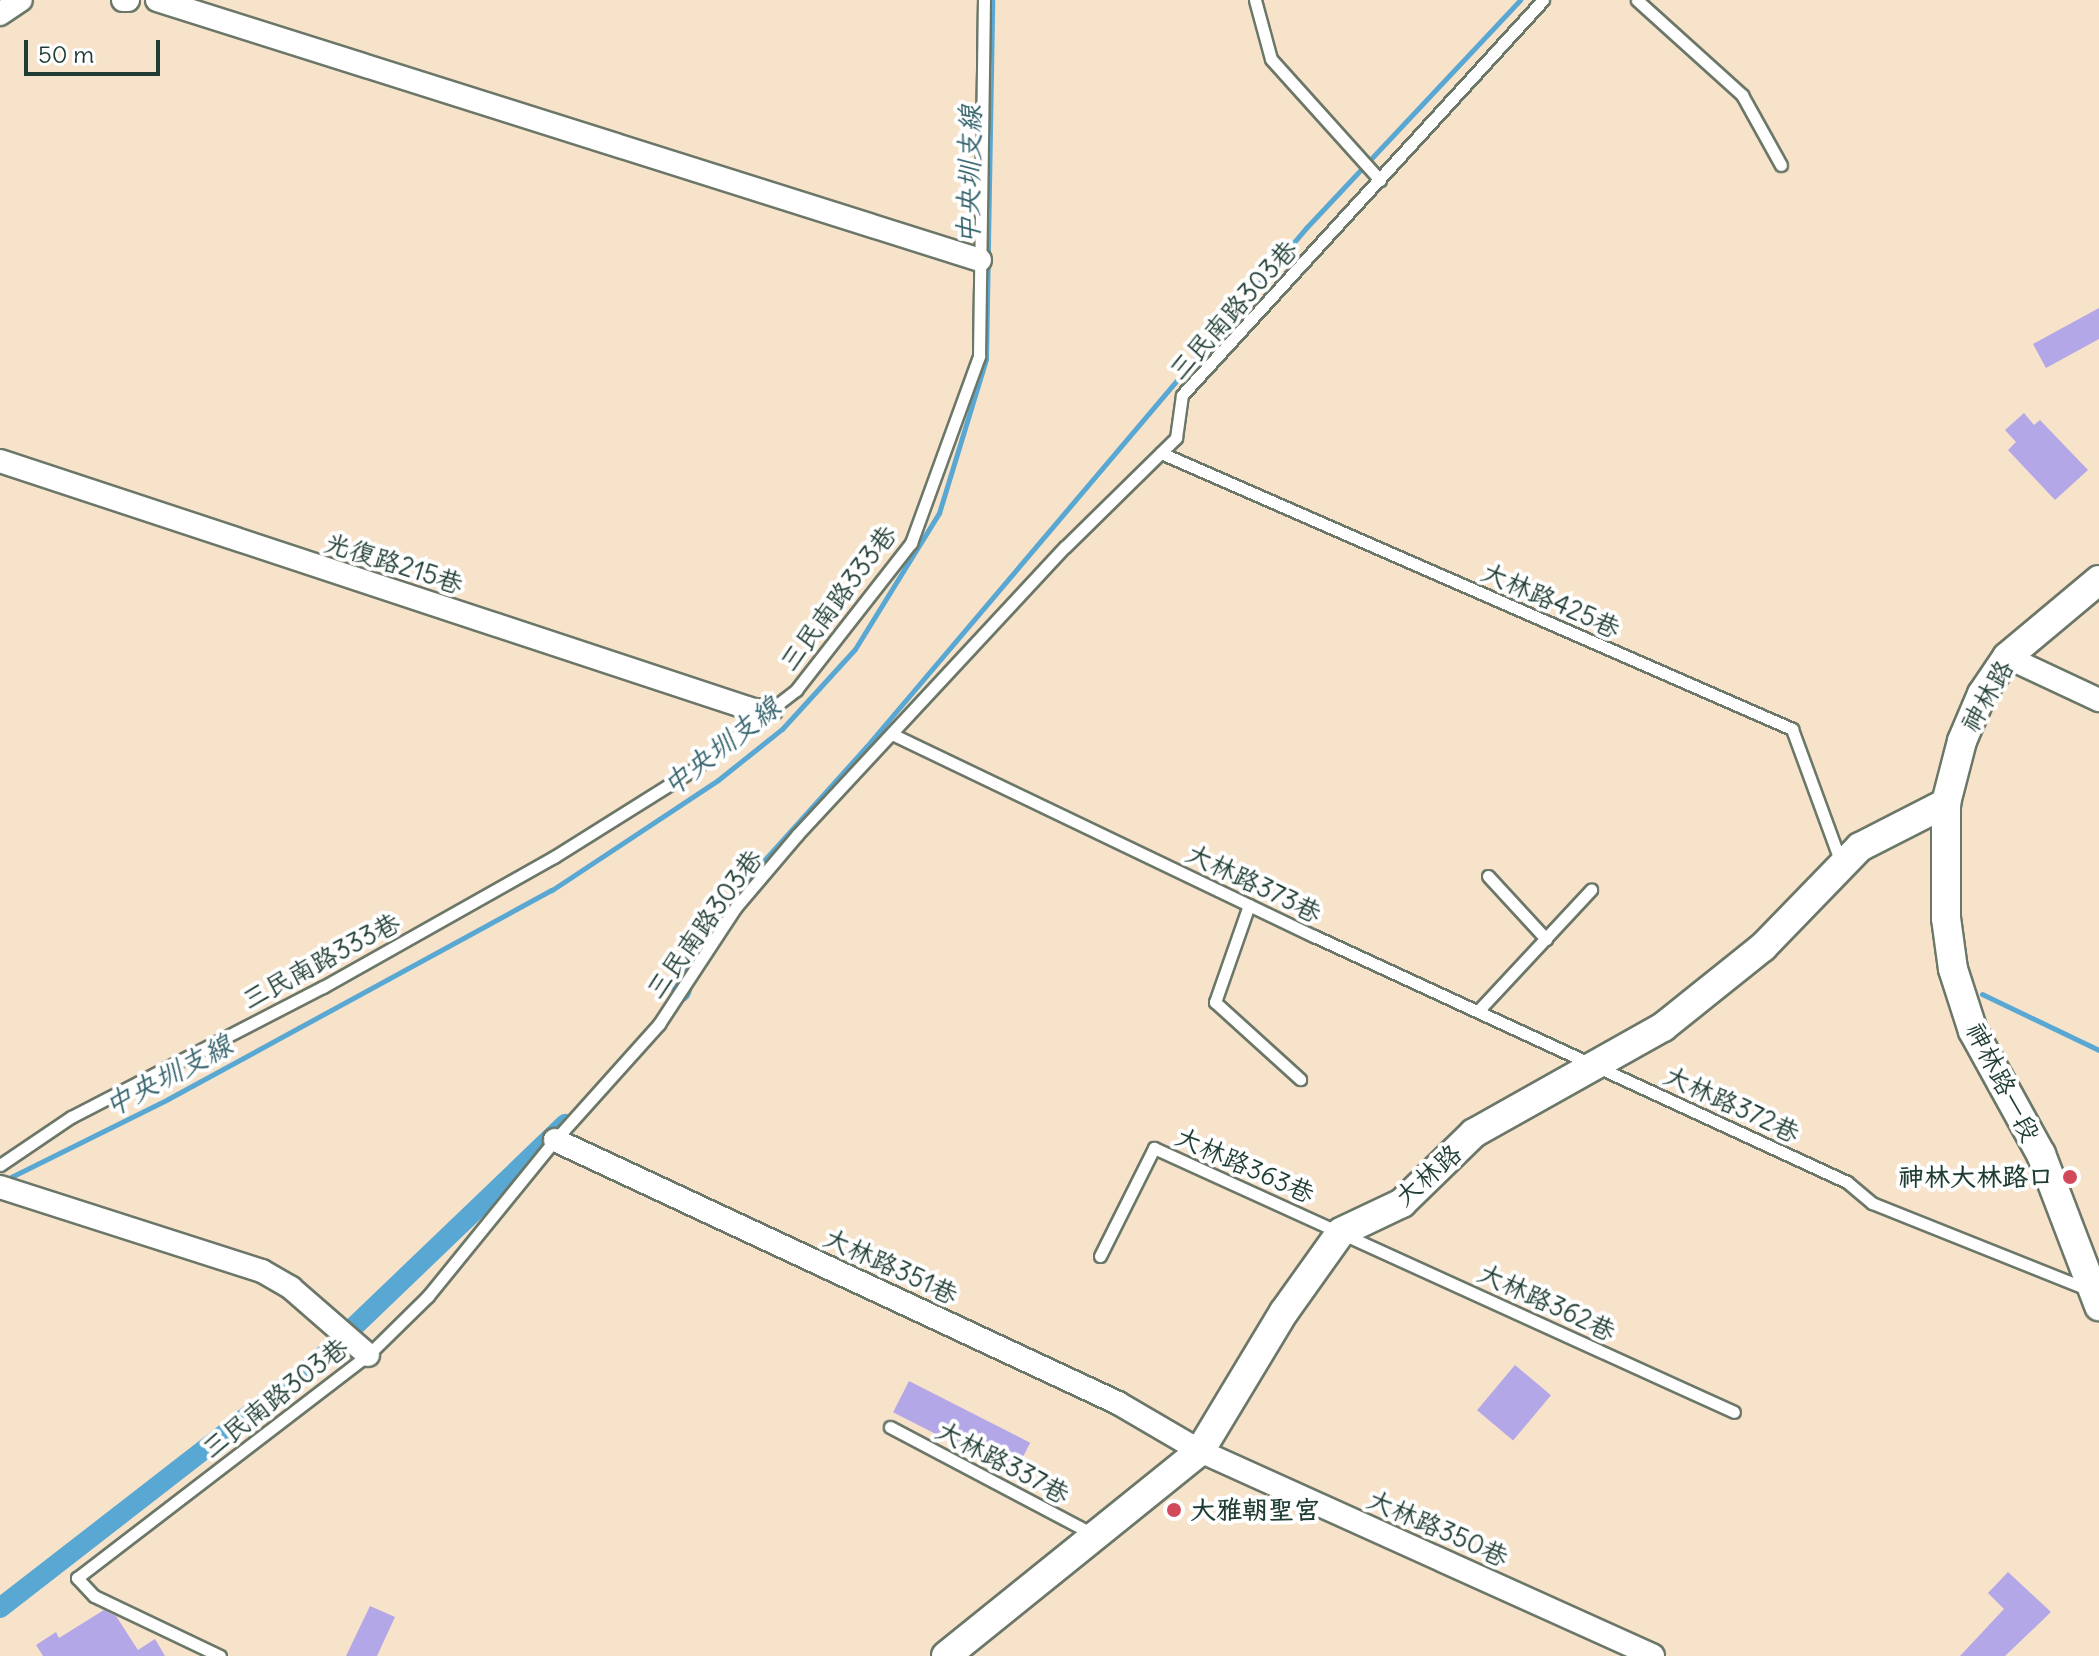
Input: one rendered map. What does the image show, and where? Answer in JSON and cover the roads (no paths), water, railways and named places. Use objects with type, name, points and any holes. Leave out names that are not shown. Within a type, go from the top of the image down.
[{"type":"street","points":[[0,14],[21,0]]},
{"type":"street","points":[[157,0],[980,260]]},
{"type":"street","name":"光復路215巷","points":[[0,461],[757,711],[772,709]]},
{"type":"street","name":"神林路","points":[[1946,803],[1962,741],[1982,694],[2007,657],[2099,580]]},
{"type":"street","points":[[2007,657],[2099,700]]},
{"type":"street","name":"大林路","points":[[946,1656],[1200,1451],[1284,1312],[1341,1232],[1402,1203],[1474,1133],[1533,1096],[1598,1066],[1663,1027],[1763,947],[1860,847],[1946,803]]},
{"type":"street","name":"神林路一段","points":[[1946,803],[1946,918],[1953,969],[1973,1031],[2041,1154],[2097,1298]]},
{"type":"street","name":"大林路351巷","points":[[555,1140],[1118,1403],[1200,1451]]},
{"type":"street","points":[[3,1188],[262,1271],[323,1314],[367,1354]]},
{"type":"street","name":"大林路350巷","points":[[1200,1451],[1653,1656]]},
{"type":"lane","name":"三民南路333巷","points":[[0,1165],[71,1117],[323,987],[554,857],[691,771],[796,690],[911,543],[979,356],[984,0]]},
{"type":"lane","points":[[1255,0],[1271,59],[1380,180]]},
{"type":"lane","name":"三民南路303巷","points":[[220,1656],[94,1596],[77,1578],[367,1354],[428,1296],[555,1140],[659,1024],[736,907],[1065,547],[1176,438],[1182,395],[1543,0]]},
{"type":"lane","points":[[1637,0],[1742,95],[1781,165]]},
{"type":"lane","name":"大林路425巷","points":[[1161,453],[1792,729],[1841,864]]},
{"type":"lane","name":"大林路373巷","points":[[894,735],[1249,905],[1598,1066]]},
{"type":"lane","points":[[1488,876],[1546,939]]},
{"type":"lane","points":[[1478,1011],[1591,890]]},
{"type":"lane","points":[[1249,905],[1215,1002],[1300,1079]]},
{"type":"lane","name":"大林路372巷","points":[[1598,1066],[1847,1182],[1872,1203],[2097,1298]]},
{"type":"lane","name":"大林路363巷","points":[[1100,1256],[1154,1148],[1341,1232]]},
{"type":"lane","name":"大林路362巷","points":[[1341,1232],[1734,1412]]},
{"type":"lane","name":"大林路337巷","points":[[890,1427],[1095,1535]]},
{"type":"waterway","name":"中央圳支線","points":[[3,1181],[168,1099],[552,890],[718,780],[782,729],[855,649],[939,513],[986,359],[992,0]]},
{"type":"waterway","points":[[728,910],[734,894],[866,747],[1306,228],[1520,0]]},
{"type":"waterway","points":[[681,992],[693,954],[728,910]]},
{"type":"waterway","points":[[1982,994],[2099,1050]]},
{"type":"waterway","points":[[0,1608],[315,1364],[565,1124]]},
{"type":"place","name":"神林大林路口","points":[[2070,1177]]},
{"type":"place","name":"大雅朝聖宮","points":[[1174,1510]]}]
